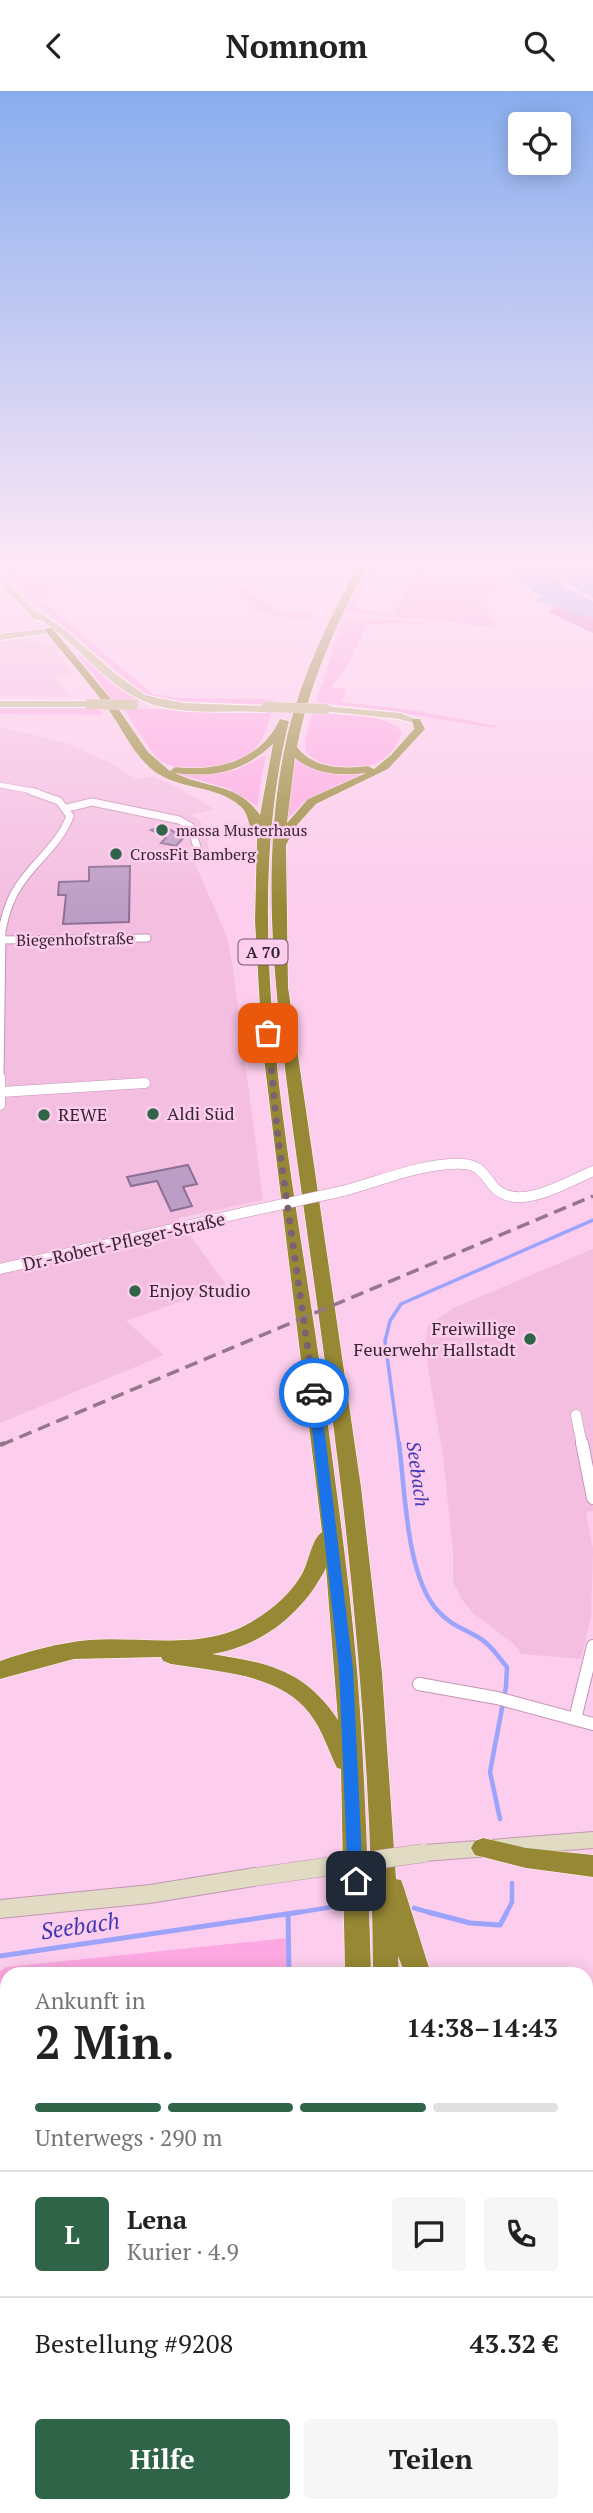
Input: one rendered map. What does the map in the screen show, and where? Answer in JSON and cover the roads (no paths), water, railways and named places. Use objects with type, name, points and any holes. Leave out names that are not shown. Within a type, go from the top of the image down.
[{"type":"highway","points":[[91,681],[152,763],[172,777],[226,793],[248,805],[270,850],[307,804],[329,791],[377,771],[388,763],[410,739],[411,723]]},
{"type":"highway","name":"A 70","points":[[298,681],[282,726],[270,784],[270,850],[281,987],[351,1487],[371,1672],[384,1857],[386,1967]]},
{"type":"highway","name":"A 70","points":[[309,681],[290,745],[261,909],[264,990],[274,1099],[319,1433],[346,1669],[358,1967]]},
{"type":"highway","points":[[152,763],[172,770],[194,772],[231,768],[260,753],[282,726]]},
{"type":"highway","points":[[290,745],[302,759],[323,769],[357,771],[388,763]]},
{"type":"highway","points":[[0,1670],[70,1651],[101,1648],[147,1650],[220,1644],[270,1622],[307,1585],[323,1553],[329,1524]]},
{"type":"highway","points":[[147,1650],[244,1667],[281,1677],[304,1692],[322,1711],[341,1748],[352,1784]]},
{"type":"highway","points":[[483,1848],[526,1858],[593,1866]]},
{"type":"highway","points":[[384,1857],[404,1936],[415,1967]]},
{"type":"main road","points":[[122,681],[141,697],[153,701],[206,706]]},
{"type":"main road","points":[[0,704],[324,710],[411,723]]},
{"type":"main road","points":[[0,1909],[150,1894],[424,1853],[593,1840]]},
{"type":"street","points":[[0,785],[53,798],[67,807],[92,803],[180,820],[191,827],[199,854]]},
{"type":"street","name":"Biegenhofstraße","points":[[0,1105],[1,940],[5,913],[13,894],[65,829],[70,816],[67,807]]},
{"type":"street","name":"Biegenhofstraße","points":[[1,940],[147,938]]},
{"type":"street","points":[[1,1092],[145,1083]]},
{"type":"street","name":"Dr.-Robert-Pfleger-Straße","points":[[0,1269],[446,1165],[465,1164],[478,1167],[497,1191],[514,1198],[530,1196],[593,1171]]},
{"type":"street","points":[[576,1415],[593,1498]]},
{"type":"street","points":[[575,1719],[593,1646]]},
{"type":"street","points":[[419,1684],[497,1698],[593,1724]]},
{"type":"waterway","name":"Seebach","points":[[399,1445],[385,1341],[390,1321],[401,1304],[593,1220]]},
{"type":"waterway","name":"Seebach","points":[[399,1443],[413,1554],[427,1595],[442,1615],[485,1642],[507,1667],[506,1687],[490,1772],[500,1819]]},
{"type":"waterway","name":"Seebach","points":[[507,1912],[512,1902],[512,1883]]},
{"type":"waterway","points":[[289,1967],[288,1914],[332,1907]]},
{"type":"waterway","name":"Seebach","points":[[414,1908],[428,1912]]},
{"type":"waterway","name":"Seebach","points":[[0,1956],[300,1912]]},
{"type":"waterway","name":"Seebach","points":[[428,1912],[470,1923],[500,1925],[507,1912]]},
{"type":"waterway","name":"Seebach","points":[[428,1912],[435,1914]]},
{"type":"railway","points":[[1,1445],[593,1196]]},
{"type":"railway","points":[[0,1445],[5,1443]]},
{"type":"place","name":"massa Musterhaus","points":[[162,830]]},
{"type":"place","name":"CrossFit Bamberg","points":[[116,854]]},
{"type":"place","name":"Aldi Süd","points":[[153,1114]]},
{"type":"place","name":"REWE","points":[[44,1115]]},
{"type":"place","name":"Enjoy Studio","points":[[135,1291]]},
{"type":"place","name":"Freiwillige Feuerwehr Hallstadt","points":[[530,1339]]}]
